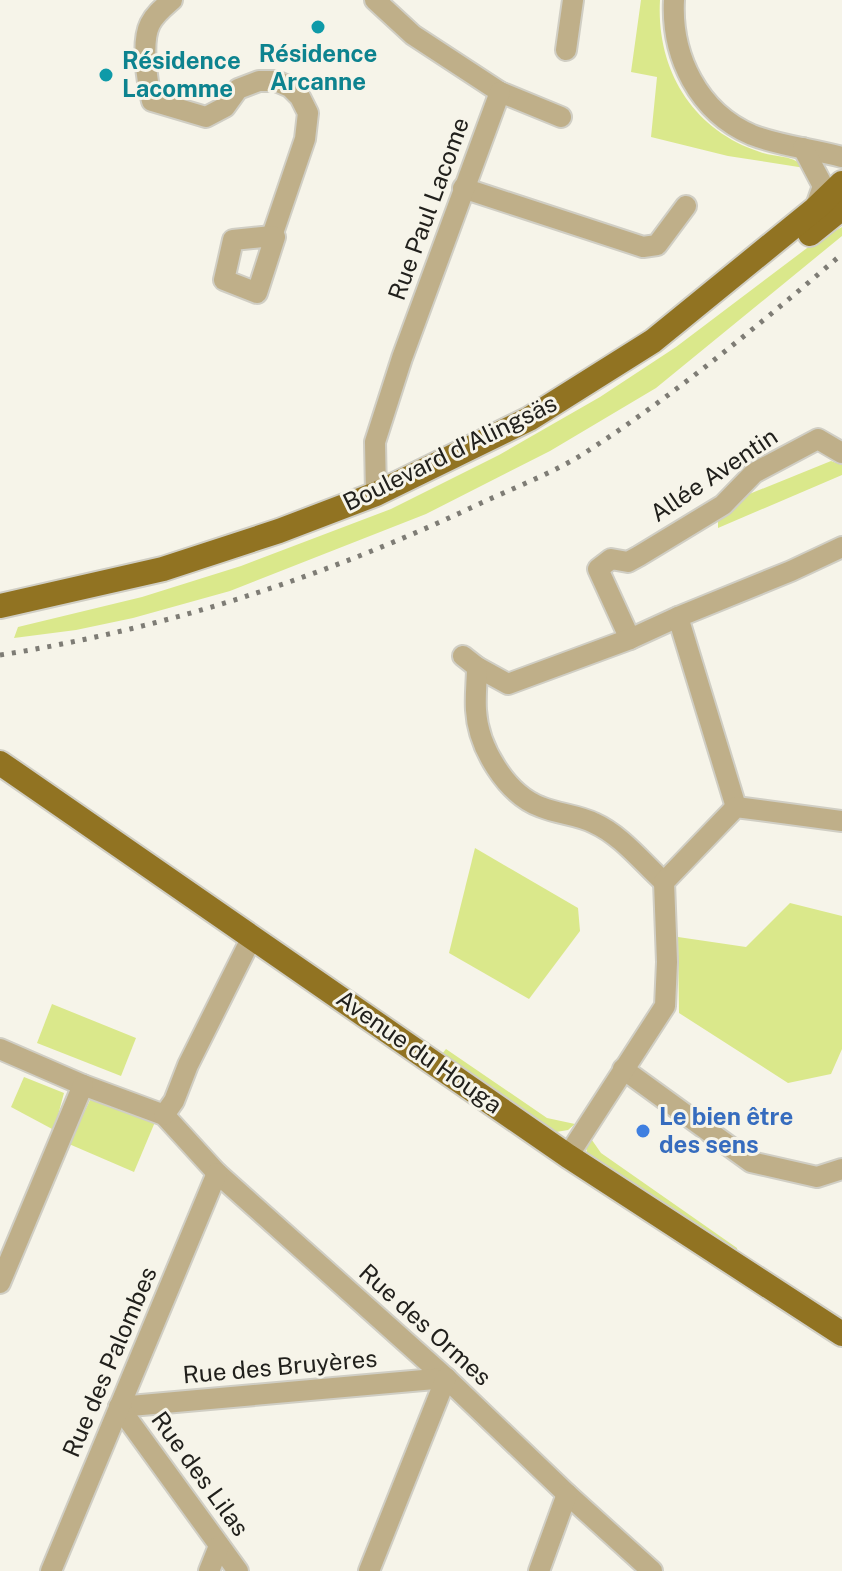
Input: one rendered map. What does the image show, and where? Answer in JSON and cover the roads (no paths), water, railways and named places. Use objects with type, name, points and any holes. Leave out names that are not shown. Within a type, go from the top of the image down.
[{"type":"main road","name":"Boulevard d'Alingsäs","points":[[0,606],[163,569],[279,531],[376,494],[529,419],[653,341],[815,209],[842,183]]},
{"type":"main road","name":"Boulevard d'Alingsäs","points":[[0,622],[164,583],[285,542],[389,502],[540,425],[659,350],[842,208]]},
{"type":"main road","points":[[786,252],[827,230],[842,218]]},
{"type":"main road","name":"Avenue du Houga","points":[[0,763],[568,1156],[842,1334]]},
{"type":"street","points":[[172,0],[149,25],[148,82],[152,101],[206,117],[225,107],[238,89],[259,81],[276,81],[290,87],[300,97],[308,113],[305,139],[272,236]]},
{"type":"street","points":[[375,0],[413,35],[500,92],[561,117]]},
{"type":"street","points":[[566,50],[573,0]]},
{"type":"street","points":[[674,0],[675,38],[681,61],[706,101],[750,134],[842,157]]},
{"type":"street","name":"Rue Paul Lacome","points":[[376,494],[375,442],[463,188],[500,92]]},
{"type":"street","points":[[803,148],[823,186],[815,209]]},
{"type":"street","points":[[463,188],[643,247],[657,245],[686,206]]},
{"type":"street","name":"Allée Aventin","points":[[630,639],[598,569],[611,559],[628,562],[723,505],[754,473],[818,439],[842,453]]},
{"type":"street","points":[[568,1156],[665,1006],[664,882],[611,832],[593,822],[539,807],[519,795],[496,767],[480,731],[470,662],[508,684],[630,639],[842,547]]},
{"type":"street","points":[[678,617],[736,807]]},
{"type":"street","points":[[664,882],[736,807]]},
{"type":"street","points":[[736,807],[842,821]]},
{"type":"street","points":[[0,1049],[83,1085],[164,1115],[174,1101],[188,1065],[252,937]]},
{"type":"street","points":[[623,1069],[751,1162],[817,1177],[842,1169]]},
{"type":"street","points":[[0,1283],[83,1085]]},
{"type":"street","name":"Rue des Ormes","points":[[164,1115],[217,1173],[446,1378],[652,1571]]},
{"type":"street","name":"Rue des Palombes","points":[[51,1571],[217,1173]]},
{"type":"street","points":[[369,1571],[446,1378]]},
{"type":"street","name":"Rue des Bruyères","points":[[119,1407],[446,1378]]},
{"type":"street","name":"Rue des Lilas","points":[[119,1407],[238,1571]]},
{"type":"street","points":[[539,1571],[567,1494]]},
{"type":"street","points":[[209,1571],[219,1546]]},
{"type":"railway","points":[[0,655],[124,631],[245,597],[422,530],[545,474],[583,454],[683,384],[842,254]]},
{"type":"place","name":"Résidence Arcanne","points":[[318,27]]},
{"type":"place","name":"Résidence Lacomme","points":[[106,75]]},
{"type":"place","name":"Le bien être des sens","points":[[643,1131]]}]
